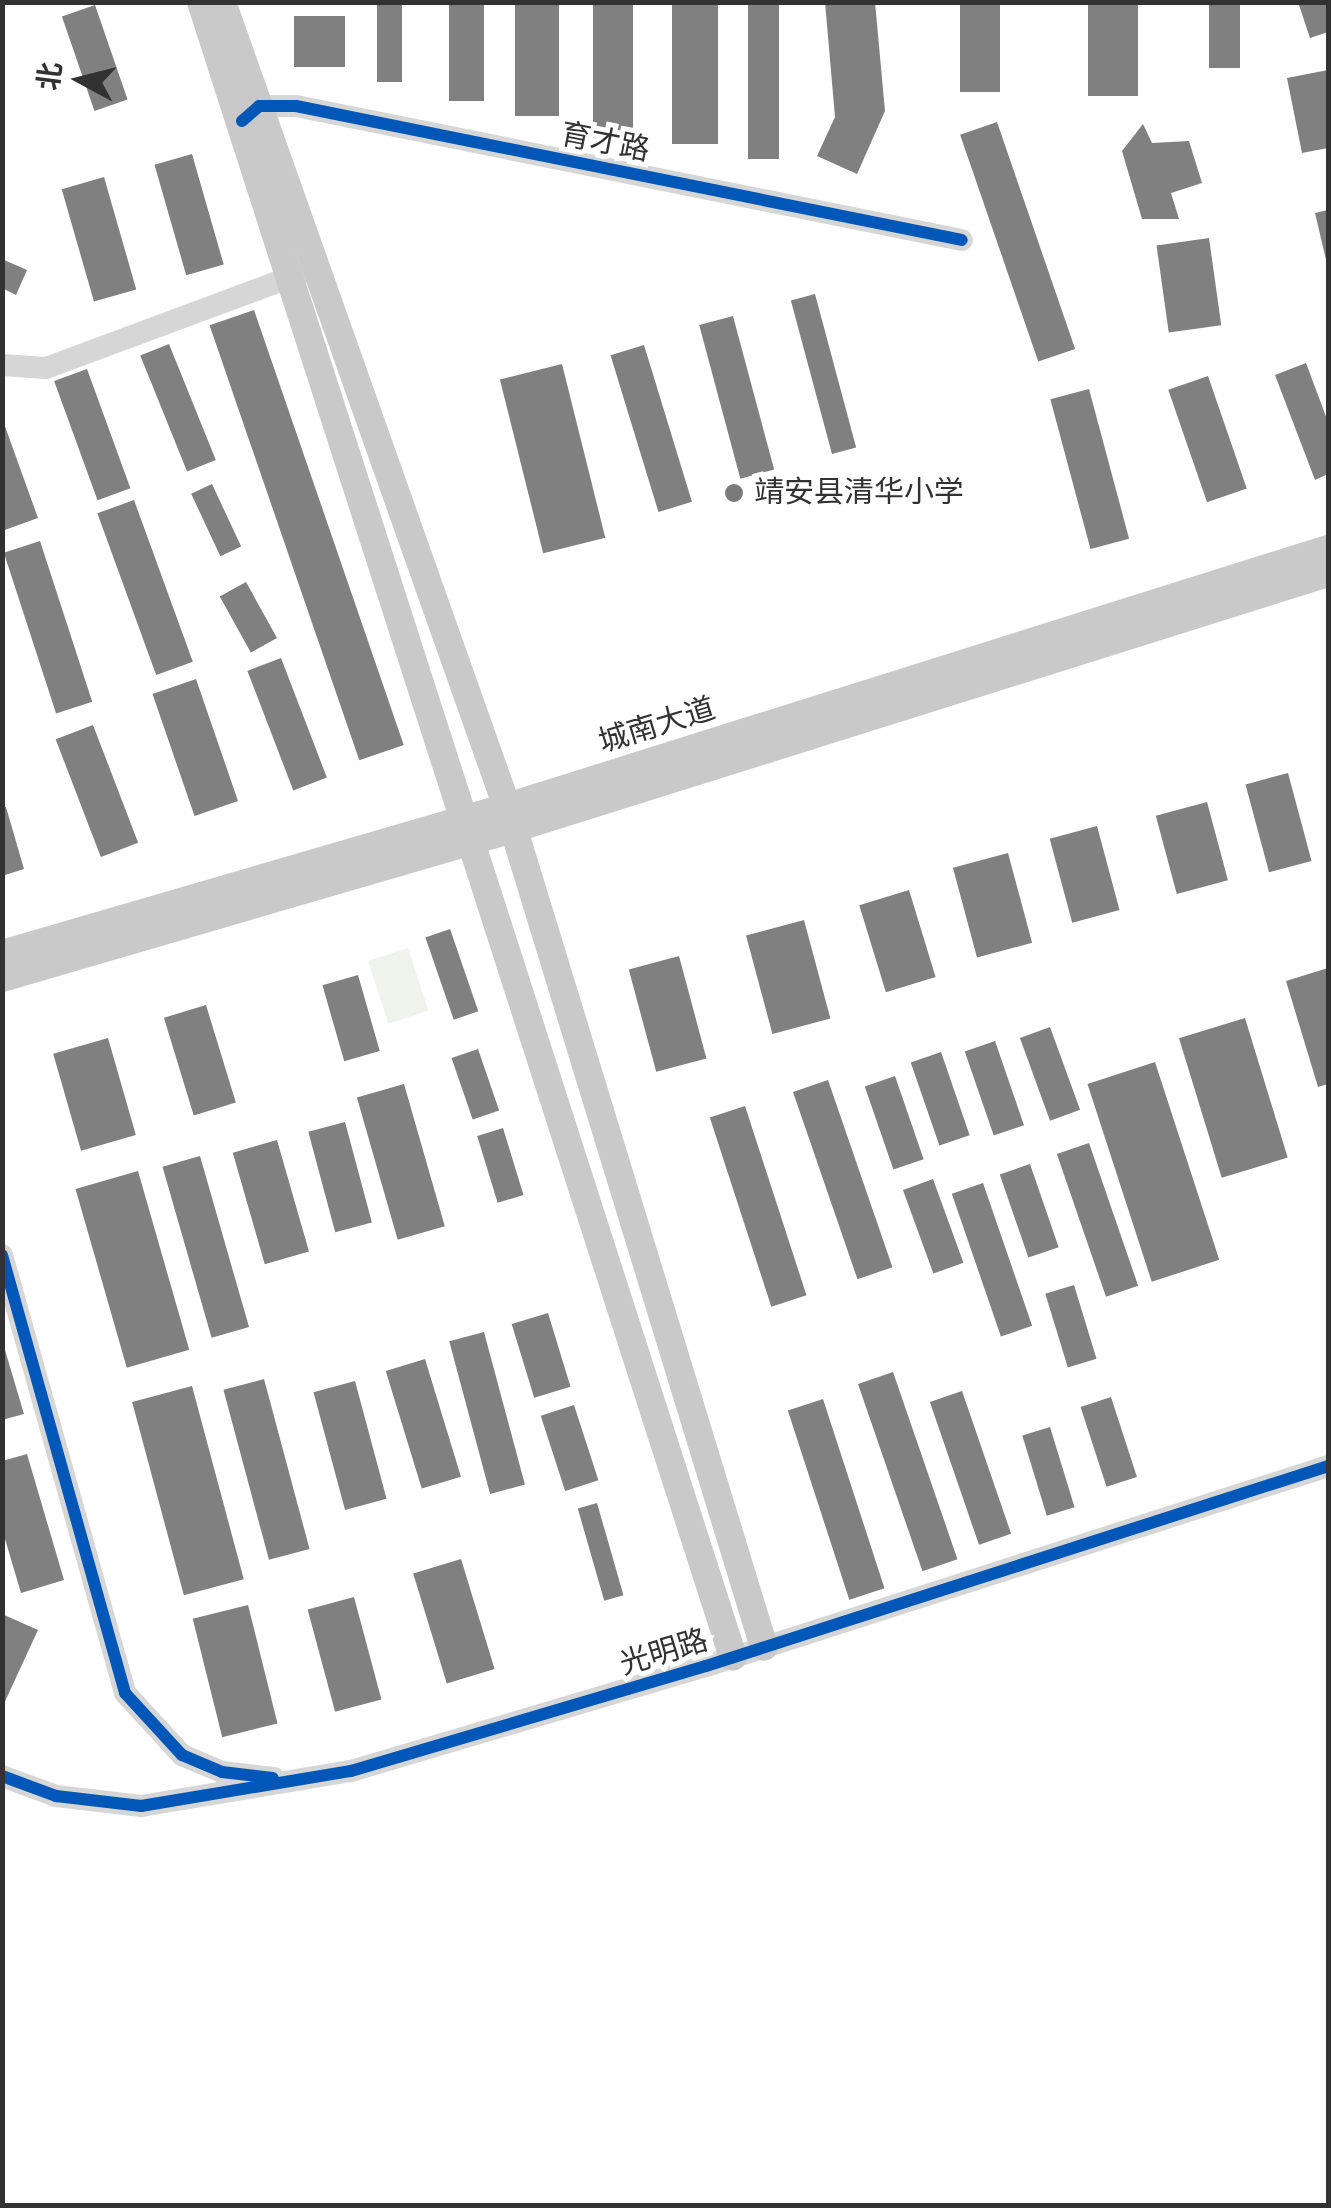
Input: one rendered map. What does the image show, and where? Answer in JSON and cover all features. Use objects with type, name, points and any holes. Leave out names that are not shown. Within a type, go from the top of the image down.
[{"type":"main road","points":[[200,2],[250,113]]},
{"type":"main road","points":[[222,2],[250,113],[304,272],[510,818],[764,1647]]},
{"type":"main road","points":[[304,272],[468,830],[733,1658]]},
{"type":"main road","name":"城南大道","points":[[510,818],[1328,549]]},
{"type":"main road","name":"城南大道","points":[[2,954],[510,818],[1328,573]]},
{"type":"main road","name":"城南大道","points":[[2,978],[468,830]]},
{"type":"street","name":"育才路","points":[[250,113],[296,106],[962,240]]},
{"type":"street","points":[[2,366],[46,368],[304,272]]},
{"type":"street","points":[[2,1255],[124,1693],[182,1756],[222,1772],[262,1778],[350,1771]]},
{"type":"street","name":"光明路","points":[[2,1776],[56,1796],[141,1806],[350,1771],[733,1658],[1328,1466]]},
{"type":"shaded area","points":[[408,948],[428,1011],[388,1024],[368,961]]},
{"type":"building","points":[[377,2],[402,2],[402,82],[377,82]]},
{"type":"building","points":[[449,2],[484,2],[484,101],[449,101]]},
{"type":"building","points":[[515,2],[559,2],[559,116],[515,116]]},
{"type":"building","points":[[593,2],[633,2],[633,138],[593,138]]},
{"type":"building","points":[[672,2],[718,2],[718,144],[672,144]]},
{"type":"building","points":[[748,2],[779,2],[779,159],[748,159]]},
{"type":"building","points":[[825,2],[875,2],[885,111],[857,174],[817,156],[835,117]]},
{"type":"building","points":[[960,2],[1000,2],[1000,92],[960,92]]},
{"type":"building","points":[[1088,2],[1138,2],[1138,96],[1088,96]]},
{"type":"building","points":[[1209,2],[1240,2],[1240,68],[1209,68]]},
{"type":"building","points":[[1298,2],[1326,2],[1328,32],[1310,38]]},
{"type":"building","points":[[95,5],[128,100],[94,111],[62,16]]},
{"type":"building","points":[[294,16],[345,16],[345,67],[294,67]]},
{"type":"building","points":[[1328,70],[1328,148],[1302,153],[1287,78]]},
{"type":"building","points":[[997,122],[1075,349],[1038,362],[960,135]]},
{"type":"building","points":[[1143,124],[1152,143],[1189,141],[1202,183],[1171,193],[1179,219],[1142,219],[1122,151]]},
{"type":"building","points":[[192,154],[224,265],[186,275],[155,165]]},
{"type":"building","points":[[104,177],[136,289],[94,302],[62,189]]},
{"type":"building","points":[[1328,210],[1328,264],[1327,264],[1315,213]]},
{"type":"building","points":[[1209,238],[1221,325],[1169,333],[1157,245]]},
{"type":"building","points":[[2,259],[27,270],[16,295],[2,288]]},
{"type":"building","points":[[815,294],[856,448],[832,454],[791,300]]},
{"type":"building","points":[[254,310],[404,745],[359,760],[210,325]]},
{"type":"building","points":[[733,316],[774,470],[740,479],[699,325]]},
{"type":"building","points":[[169,344],[216,460],[187,472],[140,356]]},
{"type":"building","points":[[644,345],[692,502],[658,512],[611,355]]},
{"type":"building","points":[[1306,363],[1328,422],[1328,474],[1315,480],[1275,375]]},
{"type":"building","points":[[562,364],[605,538],[543,553],[500,379]]},
{"type":"building","points":[[87,369],[130,488],[98,500],[54,381]]},
{"type":"building","points":[[1208,376],[1247,489],[1207,502],[1168,390]]},
{"type":"building","points":[[1089,389],[1129,539],[1090,549],[1050,399]]},
{"type":"building","points":[[2,418],[38,518],[2,531]]},
{"type":"building","points":[[212,484],[241,547],[220,556],[191,494]]},
{"type":"building","points":[[134,500],[193,662],[156,675],[97,513]]},
{"type":"building","points":[[40,541],[92,702],[56,713],[4,553]]},
{"type":"building","points":[[246,582],[277,638],[251,653],[220,597]]},
{"type":"building","points":[[281,658],[327,777],[293,790],[247,671]]},
{"type":"building","points":[[196,679],[238,801],[195,816],[153,694]]},
{"type":"building","points":[[93,725],[138,843],[101,857],[56,739]]},
{"type":"building","points":[[1288,773],[1312,861],[1269,872],[1245,784]]},
{"type":"building","points":[[1207,802],[1228,880],[1177,894],[1156,816]]},
{"type":"building","points":[[6,807],[24,869],[2,876],[2,808]]},
{"type":"building","points":[[1097,826],[1120,910],[1072,923],[1050,839]]},
{"type":"building","points":[[1008,853],[1032,943],[977,958],[953,868]]},
{"type":"building","points":[[909,890],[936,977],[886,992],[859,905]]},
{"type":"building","points":[[804,920],[830,1019],[772,1034],[746,936]]},
{"type":"building","points":[[450,929],[478,1011],[454,1020],[425,937]]},
{"type":"building","points":[[679,956],[706,1058],[656,1072],[629,969]]},
{"type":"building","points":[[1328,968],[1328,1084],[1318,1087],[1286,981]]},
{"type":"building","points":[[358,975],[380,1051],[344,1061],[322,985]]},
{"type":"building","points":[[206,1005],[236,1103],[194,1115],[164,1018]]},
{"type":"building","points":[[1245,1018],[1288,1158],[1222,1178],[1179,1038]]},
{"type":"building","points":[[1050,1027],[1080,1110],[1050,1121],[1020,1038]]},
{"type":"building","points":[[108,1038],[136,1135],[81,1151],[53,1054]]},
{"type":"building","points":[[995,1041],[1024,1125],[994,1136],[965,1051]]},
{"type":"building","points":[[478,1049],[499,1110],[473,1120],[452,1058]]},
{"type":"building","points":[[941,1052],[970,1135],[939,1146],[911,1062]]},
{"type":"building","points":[[1155,1062],[1219,1260],[1152,1282],[1087,1084]]},
{"type":"building","points":[[895,1076],[924,1159],[893,1170],[865,1086]]},
{"type":"building","points":[[828,1080],[892,1267],[857,1279],[793,1092]]},
{"type":"building","points":[[404,1084],[445,1226],[398,1240],[357,1098]]},
{"type":"building","points":[[745,1106],[806,1295],[771,1307],[710,1117]]},
{"type":"building","points":[[345,1122],[372,1222],[335,1232],[308,1132]]},
{"type":"building","points":[[503,1128],[523,1195],[498,1203],[477,1136]]},
{"type":"building","points":[[277,1140],[309,1252],[265,1264],[233,1153]]},
{"type":"building","points":[[1089,1143],[1138,1286],[1106,1297],[1057,1154]]},
{"type":"building","points":[[200,1156],[249,1327],[212,1338],[163,1167]]},
{"type":"building","points":[[1030,1164],[1059,1247],[1028,1258],[1000,1174]]},
{"type":"building","points":[[138,1171],[189,1350],[127,1368],[76,1189]]},
{"type":"building","points":[[933,1179],[963,1263],[933,1274],[903,1190]]},
{"type":"building","points":[[983,1183],[1032,1326],[1001,1337],[952,1194]]},
{"type":"building","points":[[1074,1285],[1097,1359],[1068,1367],[1045,1294]]},
{"type":"building","points":[[548,1313],[571,1387],[534,1398],[512,1324]]},
{"type":"building","points":[[484,1332],[525,1485],[490,1494],[449,1341]]},
{"type":"building","points":[[2,1340],[24,1414],[2,1420]]},
{"type":"building","points":[[425,1359],[461,1477],[422,1489],[386,1371]]},
{"type":"building","points":[[893,1372],[957,1559],[922,1571],[858,1384]]},
{"type":"building","points":[[264,1379],[310,1549],[269,1560],[223,1390]]},
{"type":"building","points":[[355,1381],[387,1499],[345,1510],[313,1392]]},
{"type":"building","points":[[192,1386],[244,1579],[184,1595],[132,1402]]},
{"type":"building","points":[[962,1391],[1011,1534],[979,1545],[930,1402]]},
{"type":"building","points":[[1111,1397],[1137,1477],[1107,1487],[1081,1407]]},
{"type":"building","points":[[823,1399],[884,1588],[849,1600],[788,1410]]},
{"type":"building","points":[[574,1405],[598,1480],[565,1491],[541,1416]]},
{"type":"building","points":[[1050,1427],[1075,1507],[1047,1516],[1022,1435]]},
{"type":"building","points":[[27,1454],[64,1580],[21,1593],[2,1529],[2,1461]]},
{"type":"building","points":[[597,1503],[623,1595],[604,1601],[578,1509]]},
{"type":"building","points":[[461,1559],[495,1669],[447,1684],[413,1574]]},
{"type":"building","points":[[354,1597],[381,1699],[335,1712],[308,1609]]},
{"type":"building","points":[[248,1605],[278,1723],[222,1737],[193,1619]]},
{"type":"building","points":[[2,1614],[38,1630],[2,1708]]},
{"type":"cycle path","points":[[242,121],[259,106],[296,106],[962,240]]},
{"type":"cycle path","points":[[2,1255],[125,1693],[182,1755],[222,1772],[273,1778]]},
{"type":"cycle path","points":[[2,1776],[56,1796],[141,1806],[351,1771],[706,1666],[1328,1466]]},
{"type":"place","name":"靖安县清华小学","points":[[734,493]]}]
